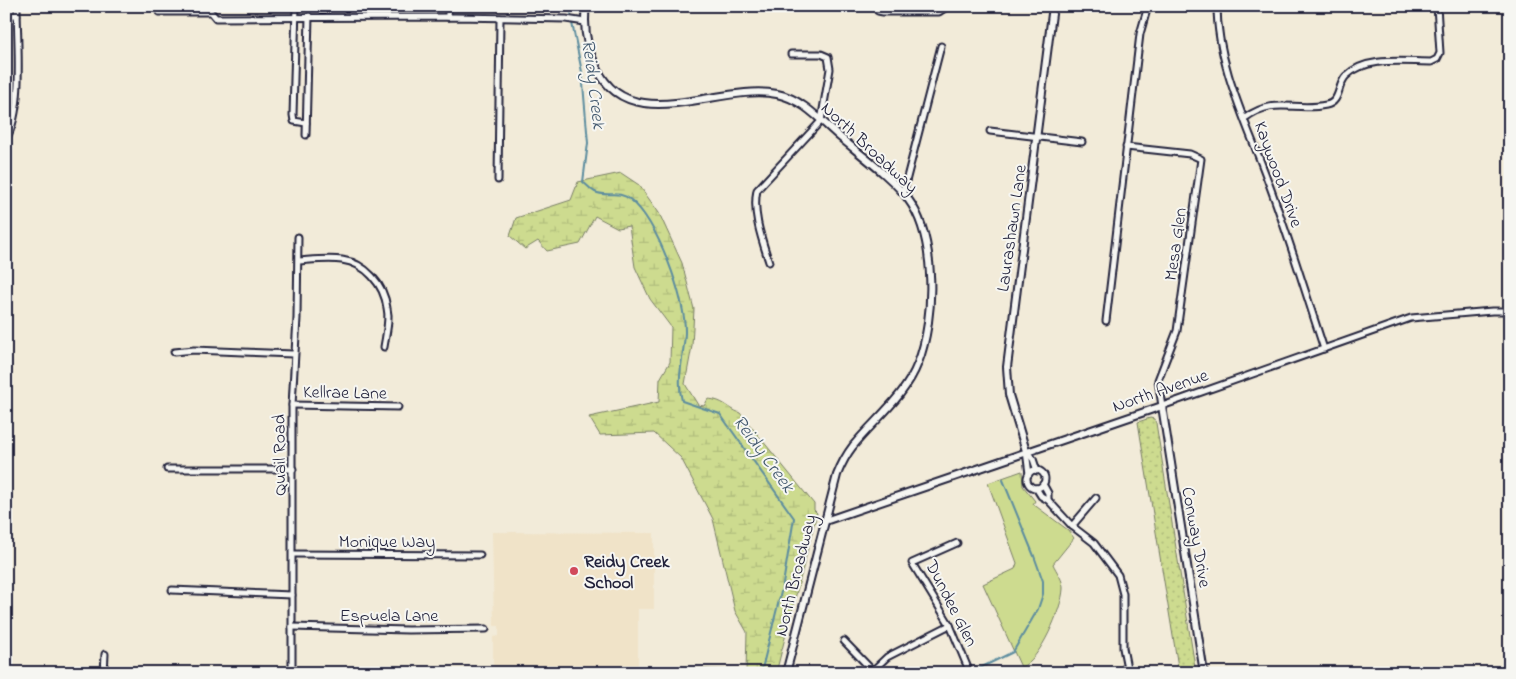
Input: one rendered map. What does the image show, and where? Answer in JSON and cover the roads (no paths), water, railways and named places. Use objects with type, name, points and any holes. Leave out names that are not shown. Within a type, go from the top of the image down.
[{"type":"street","points":[[6,139],[13,124],[17,104],[17,6]]},
{"type":"street","points":[[296,6],[293,115],[294,121],[306,123]]},
{"type":"street","points":[[448,6],[448,18]]},
{"type":"street","name":"North Broadway","points":[[586,6],[585,22],[590,55],[602,80],[611,90],[622,97],[633,102],[655,104],[769,93],[796,101],[903,193],[918,216],[928,260],[931,293],[925,341],[918,364],[905,388],[852,446],[837,475],[786,673]]},
{"type":"street","points":[[878,6],[878,11],[883,12],[938,12],[948,7]]},
{"type":"street","name":"Laurashawn Lane","points":[[1026,451],[1009,395],[1007,367],[1038,137],[1053,6]]},
{"type":"street","points":[[1106,321],[1140,34],[1148,6]]},
{"type":"street","name":"Kaywood Drive","points":[[1217,6],[1219,38],[1226,66],[1280,215],[1324,349]]},
{"type":"street","points":[[1245,118],[1257,109],[1276,105],[1311,107],[1328,105],[1338,96],[1342,81],[1360,66],[1377,63],[1431,62],[1440,53],[1437,6]]},
{"type":"street","points":[[159,12],[210,9],[216,18],[309,16],[500,18],[566,19],[585,22]]},
{"type":"street","points":[[6,15],[17,15]]},
{"type":"street","points":[[306,135],[309,16]]},
{"type":"street","points":[[498,180],[500,18]]},
{"type":"street","points":[[903,193],[941,46]]},
{"type":"street","points":[[769,262],[760,234],[756,204],[757,190],[821,121],[830,69],[828,57],[821,54],[791,54]]},
{"type":"street","points":[[990,131],[1082,142]]},
{"type":"street","name":"Mesa Glen","points":[[1126,148],[1190,154],[1202,159],[1177,331],[1158,380],[1162,406]]},
{"type":"street","name":"Quail Road","points":[[292,673],[292,405],[299,260],[298,237]]},
{"type":"street","points":[[299,260],[341,260],[357,264],[368,270],[387,306],[384,347]]},
{"type":"street","name":"North Avenue","points":[[825,520],[1162,406],[1411,318],[1510,311]]},
{"type":"street","points":[[174,352],[194,350],[293,354]]},
{"type":"street","name":"Kellrae Lane","points":[[292,405],[398,407]]},
{"type":"street","name":"Conway Drive","points":[[1162,406],[1204,673]]},
{"type":"street","points":[[1026,451],[1033,459],[1037,471],[1043,475],[1043,484],[1048,493],[1048,500]]},
{"type":"street","points":[[1026,451],[1029,474],[1028,482],[1072,526],[1094,543],[1118,575],[1123,594],[1123,648],[1128,673]]},
{"type":"street","points":[[167,469],[293,469]]},
{"type":"street","points":[[1029,474],[1037,471]]},
{"type":"street","points":[[1036,488],[1043,484]]},
{"type":"street","points":[[1072,526],[1096,498]]},
{"type":"street","name":"Dundee Glen","points":[[957,543],[912,563],[950,625],[970,673]]},
{"type":"street","name":"Monique Way","points":[[293,554],[480,555]]},
{"type":"street","points":[[172,590],[292,596]]},
{"type":"street","points":[[844,642],[871,671],[887,657],[950,625]]},
{"type":"street","name":"Espuela Lane","points":[[292,628],[486,629]]},
{"type":"street","points":[[104,673],[105,654]]},
{"type":"waterway","name":"Reidy Creek","points":[[570,6],[571,14]]},
{"type":"waterway","name":"Reidy Creek","points":[[572,23],[582,72],[588,143],[583,182],[599,194],[617,194],[631,200],[641,210],[651,225],[668,262],[681,301],[684,318],[685,333],[680,384],[682,401],[720,414],[794,518],[783,584],[761,673]]},
{"type":"waterway","points":[[980,668],[1013,652],[1038,609],[1043,594],[1043,581],[1003,480]]},
{"type":"place","name":"Reidy Creek School","points":[[574,571]]}]
